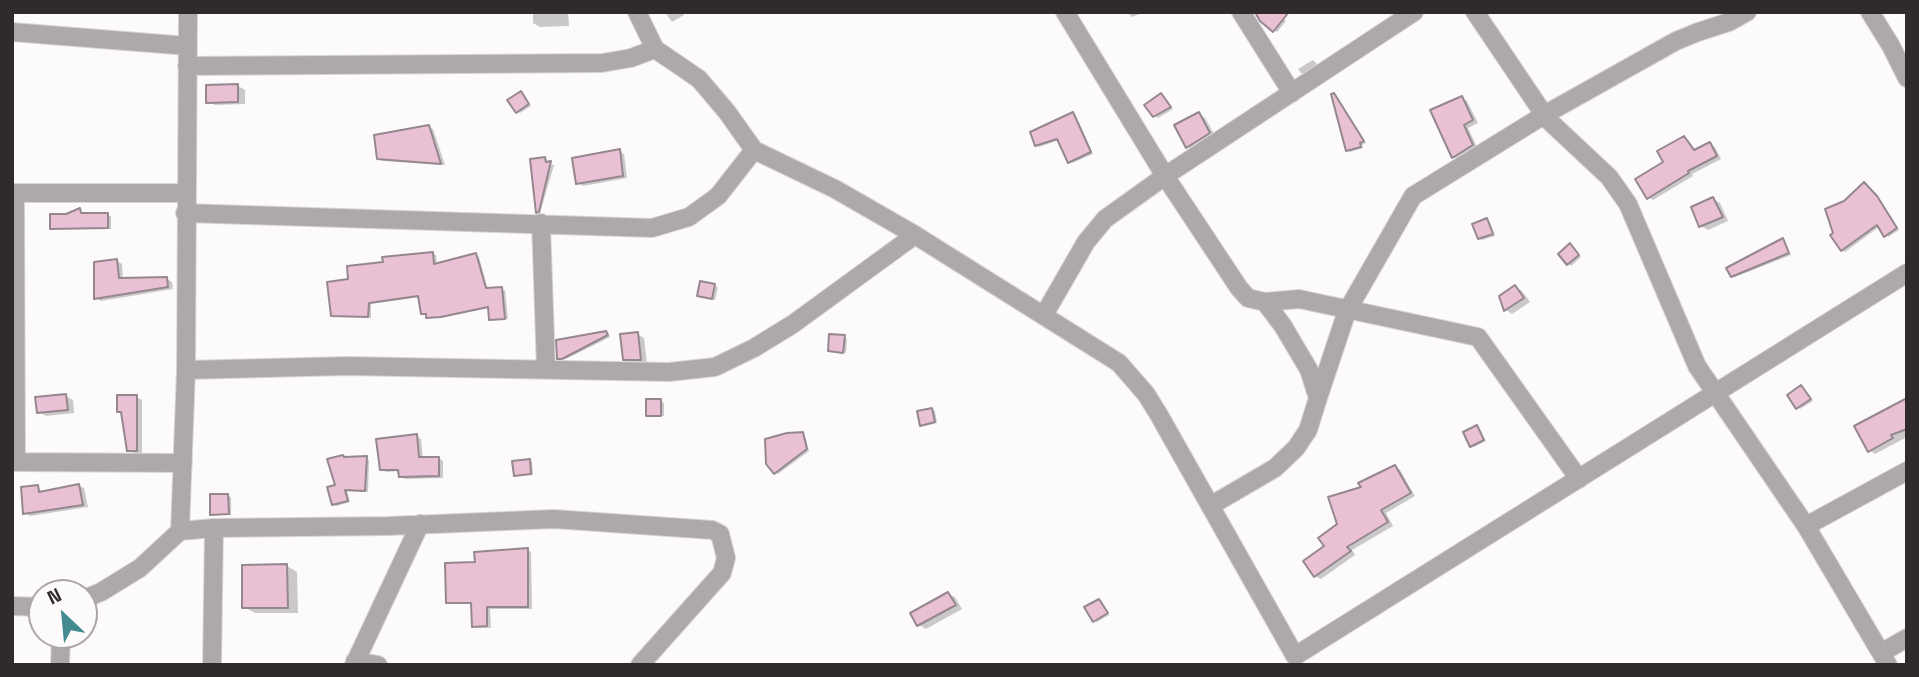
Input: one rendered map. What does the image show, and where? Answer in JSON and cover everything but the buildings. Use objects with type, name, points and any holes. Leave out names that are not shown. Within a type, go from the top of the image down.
[{"type":"street","points":[[180,531],[186,370],[188,12]]},
{"type":"street","points":[[638,12],[655,49],[699,79],[754,150],[835,189],[915,235],[1119,363],[1152,405],[1210,506],[1293,662],[1906,274]]},
{"type":"street","points":[[1065,12],[1165,176],[1248,298],[1265,302],[1299,299],[1478,337],[1579,479]]},
{"type":"street","points":[[1241,12],[1292,93]]},
{"type":"street","points":[[1044,315],[1086,242],[1105,219],[1165,176],[1414,12]]},
{"type":"street","points":[[1475,12],[1544,115],[1609,177],[1628,204],[1697,366],[1806,526],[1884,659],[1907,638]]},
{"type":"street","points":[[1210,506],[1275,468],[1296,448],[1308,430],[1347,311],[1413,196],[1544,115],[1676,41],[1729,22],[1747,12]]},
{"type":"street","points":[[1870,12],[1904,68]]},
{"type":"street","points":[[12,32],[188,46]]},
{"type":"street","points":[[187,66],[602,63],[631,58],[655,49]]},
{"type":"street","points":[[186,213],[652,228],[689,217],[718,196],[754,150]]},
{"type":"street","points":[[183,463],[14,462],[14,193],[186,193]]},
{"type":"street","points":[[541,223],[546,369]]},
{"type":"street","points":[[186,370],[346,366],[669,372],[715,367],[754,348],[793,324],[915,235]]},
{"type":"street","points":[[1265,302],[1309,370],[1318,398]]},
{"type":"street","points":[[1806,526],[1907,471]]},
{"type":"street","points":[[98,593],[140,568],[180,531],[554,519],[712,530],[720,534],[726,558],[722,573],[640,665]]},
{"type":"street","points":[[378,665],[355,663],[420,524]]},
{"type":"street","points":[[212,665],[214,528]]}]
